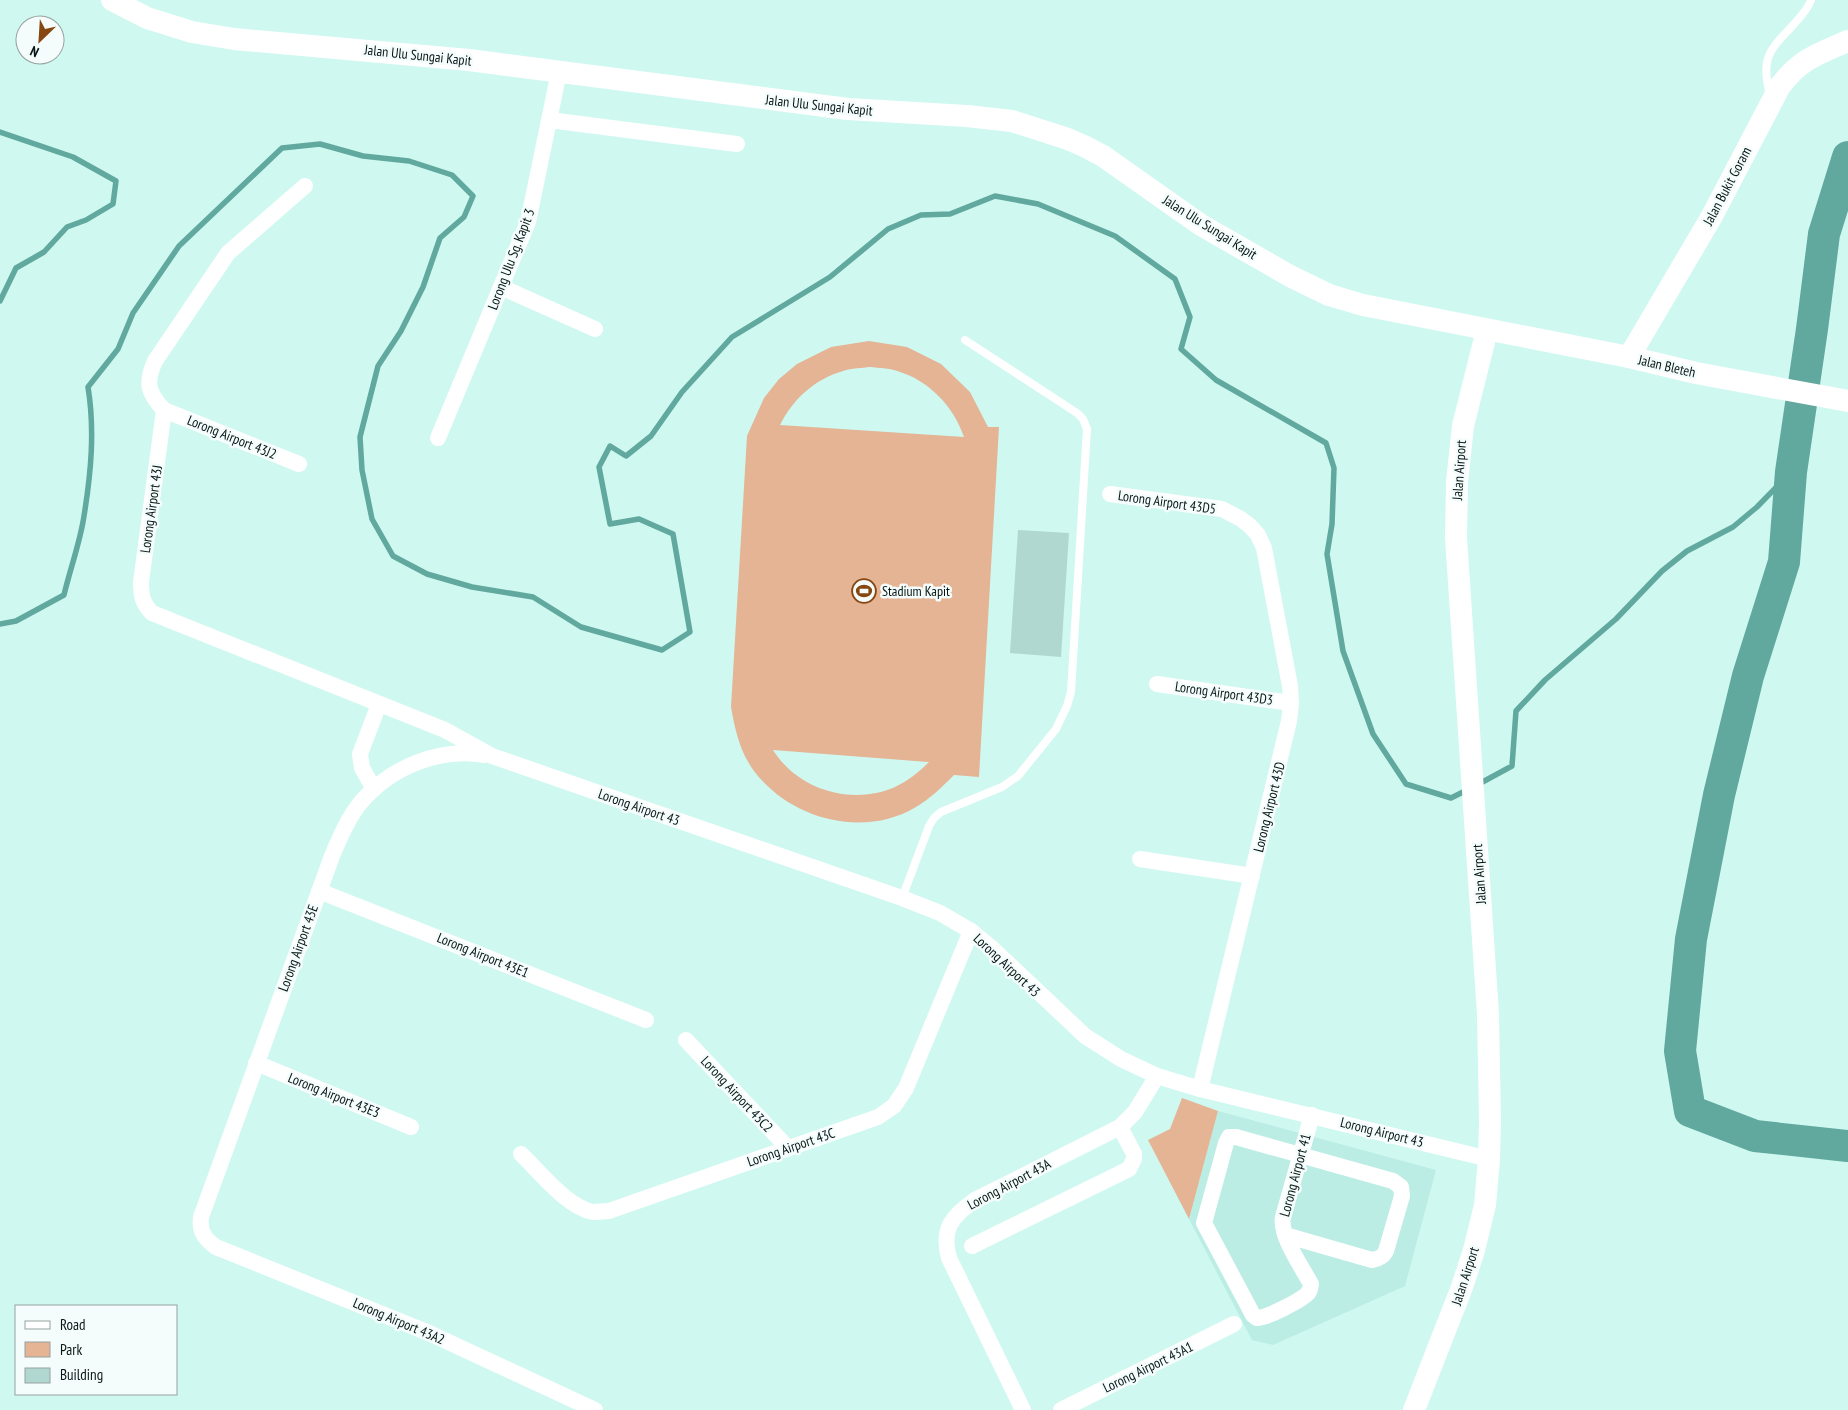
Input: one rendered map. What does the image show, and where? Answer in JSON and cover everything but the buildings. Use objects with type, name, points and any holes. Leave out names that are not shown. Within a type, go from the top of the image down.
[{"type":"main road","name":"Jalan Ulu Sungai Kapit","points":[[112,0],[148,18],[192,32],[234,39],[365,50],[559,72],[848,109],[967,116],[1012,121],[1068,139],[1103,156],[1201,225],[1290,276],[1329,295],[1363,305],[1487,330]]},
{"type":"main road","name":"Jalan Bukit Goram","points":[[1630,357],[1712,216],[1771,100],[1791,72],[1802,62],[1818,53],[1848,41]]},
{"type":"main road","name":"Jalan Bleteh","points":[[1487,330],[1848,401]]},
{"type":"main road","name":"Jalan Airport","points":[[1414,1410],[1462,1288],[1474,1250],[1485,1205],[1489,1159],[1488,1014],[1456,538],[1457,482],[1463,426],[1487,330]]},
{"type":"street","name":"Lorong Ulu Sg. Kapit 3","points":[[438,438],[532,211],[559,72]]},
{"type":"street","points":[[549,120],[737,144]]},
{"type":"street","points":[[164,410],[150,390],[149,380],[155,361],[228,253],[305,186]]},
{"type":"street","points":[[501,287],[596,329]]},
{"type":"street","name":"Lorong Airport 43J2","points":[[164,410],[299,464]]},
{"type":"street","name":"Lorong Airport 43J","points":[[164,410],[141,582],[142,600],[146,607],[159,616],[379,704]]},
{"type":"street","name":"Lorong Airport 43D5","points":[[1110,494],[1222,509],[1250,526]]},
{"type":"street","name":"Lorong Airport 43D","points":[[1200,1089],[1289,721],[1291,703],[1290,686],[1264,548],[1250,526]]},
{"type":"street","name":"Lorong Airport 43D3","points":[[1157,684],[1291,703]]},
{"type":"street","points":[[374,789],[362,768],[360,754],[379,704],[445,730],[492,756]]},
{"type":"street","name":"Lorong Airport 43E","points":[[203,1235],[200,1226],[201,1218],[256,1063],[340,837],[361,802],[392,775],[412,764],[450,754],[472,753],[492,756]]},
{"type":"street","name":"Lorong Airport 43","points":[[492,756],[902,898],[940,914],[971,931],[994,950],[1085,1036],[1156,1076],[1200,1089],[1489,1159]]},
{"type":"street","points":[[1140,859],[1252,876]]},
{"type":"street","name":"Lorong Airport 43E1","points":[[319,891],[646,1020]]},
{"type":"street","name":"Lorong Airport 43C","points":[[521,1154],[564,1196],[580,1208],[594,1212],[609,1211],[878,1117],[894,1106],[906,1088],[971,931]]},
{"type":"street","name":"Lorong Airport 43C2","points":[[686,1040],[788,1148]]},
{"type":"street","name":"Lorong Airport 43E3","points":[[256,1063],[411,1126]]},
{"type":"street","name":"Lorong Airport 43A","points":[[1023,1410],[949,1258],[946,1232],[962,1208],[975,1200],[1120,1127],[1135,1112],[1156,1076]]},
{"type":"street","name":"Lorong Airport 41","points":[[1301,1155],[1236,1137],[1229,1137],[1204,1223],[1250,1311],[1258,1318],[1266,1317],[1305,1296],[1310,1289],[1311,1284],[1285,1235],[1282,1222],[1301,1155],[1312,1115]]},
{"type":"street","points":[[972,1246],[1129,1169],[1134,1159],[1134,1154],[1120,1127]]},
{"type":"street","points":[[1285,1235],[1377,1260],[1386,1251],[1402,1196],[1401,1186],[1393,1181],[1301,1155]]},
{"type":"street","name":"Lorong Airport 43A2","points":[[203,1235],[216,1246],[429,1333],[595,1410]]},
{"type":"street","name":"Lorong Airport 43A1","points":[[1061,1410],[1234,1324]]},
{"type":"lane","points":[[1771,100],[1766,77],[1766,64],[1776,44],[1806,10],[1811,0]]},
{"type":"lane","points":[[902,898],[929,826],[934,818],[941,812],[1002,788],[1018,776],[1056,729],[1067,706],[1070,692],[1087,429],[1077,413],[965,340]]},
{"type":"shaded area","points":[[1218,1111],[1436,1170],[1405,1286],[1273,1345],[1252,1340],[1189,1219]]},
{"type":"green space","points":[[869,341],[907,347],[941,364],[970,392],[988,427],[999,427],[979,777],[954,775],[941,788],[916,807],[895,817],[873,822],[829,819],[807,812],[769,788],[754,771],[745,756],[736,732],[731,707],[747,436],[764,398],[779,379],[797,364],[831,347]],"holes":[[[870,367],[897,371],[909,375],[930,388],[954,415],[964,437],[780,425],[798,399],[823,379],[843,371]],[[773,750],[928,762],[929,762],[913,776],[895,787],[878,793],[844,794],[827,791],[811,784],[784,764]]]},
{"type":"green space","points":[[1182,1098],[1218,1111],[1189,1219],[1148,1140],[1170,1129]]},
{"type":"waterway","points":[[0,132],[73,157],[116,181],[113,204],[86,220],[67,227],[44,252],[16,268],[0,301]]},
{"type":"waterway","points":[[0,624],[16,621],[64,595],[80,536],[89,484],[92,435],[88,387],[118,349],[133,313],[179,246],[282,148],[320,144],[363,156],[409,161],[452,175],[473,196],[464,217],[440,238],[423,287],[401,331],[378,366],[360,437],[362,470],[372,519],[393,556],[427,574],[472,587],[533,597],[581,627],[662,650],[690,632],[673,534],[639,519],[610,524],[599,467],[610,446],[626,456],[651,436],[682,392],[732,337],[830,277],[888,229],[921,215],[950,214],[995,196],[1038,204],[1115,236],[1175,279],[1190,317],[1181,349],[1216,380],[1326,443],[1334,468],[1332,524],[1327,554],[1343,651],[1373,734],[1406,784],[1451,798],[1467,790]]},
{"type":"waterway","points":[[1848,157],[1824,234],[1791,472],[1784,562],[1748,676],[1719,795],[1691,939],[1680,1051],[1690,1111],[1755,1136],[1848,1146]]},
{"type":"waterway","points":[[1477,785],[1512,766],[1516,711],[1545,680],[1616,619],[1662,571],[1687,551],[1733,527],[1757,507],[1791,472]]},
{"type":"place","name":"Stadium Kapit","points":[[864,591]]}]
